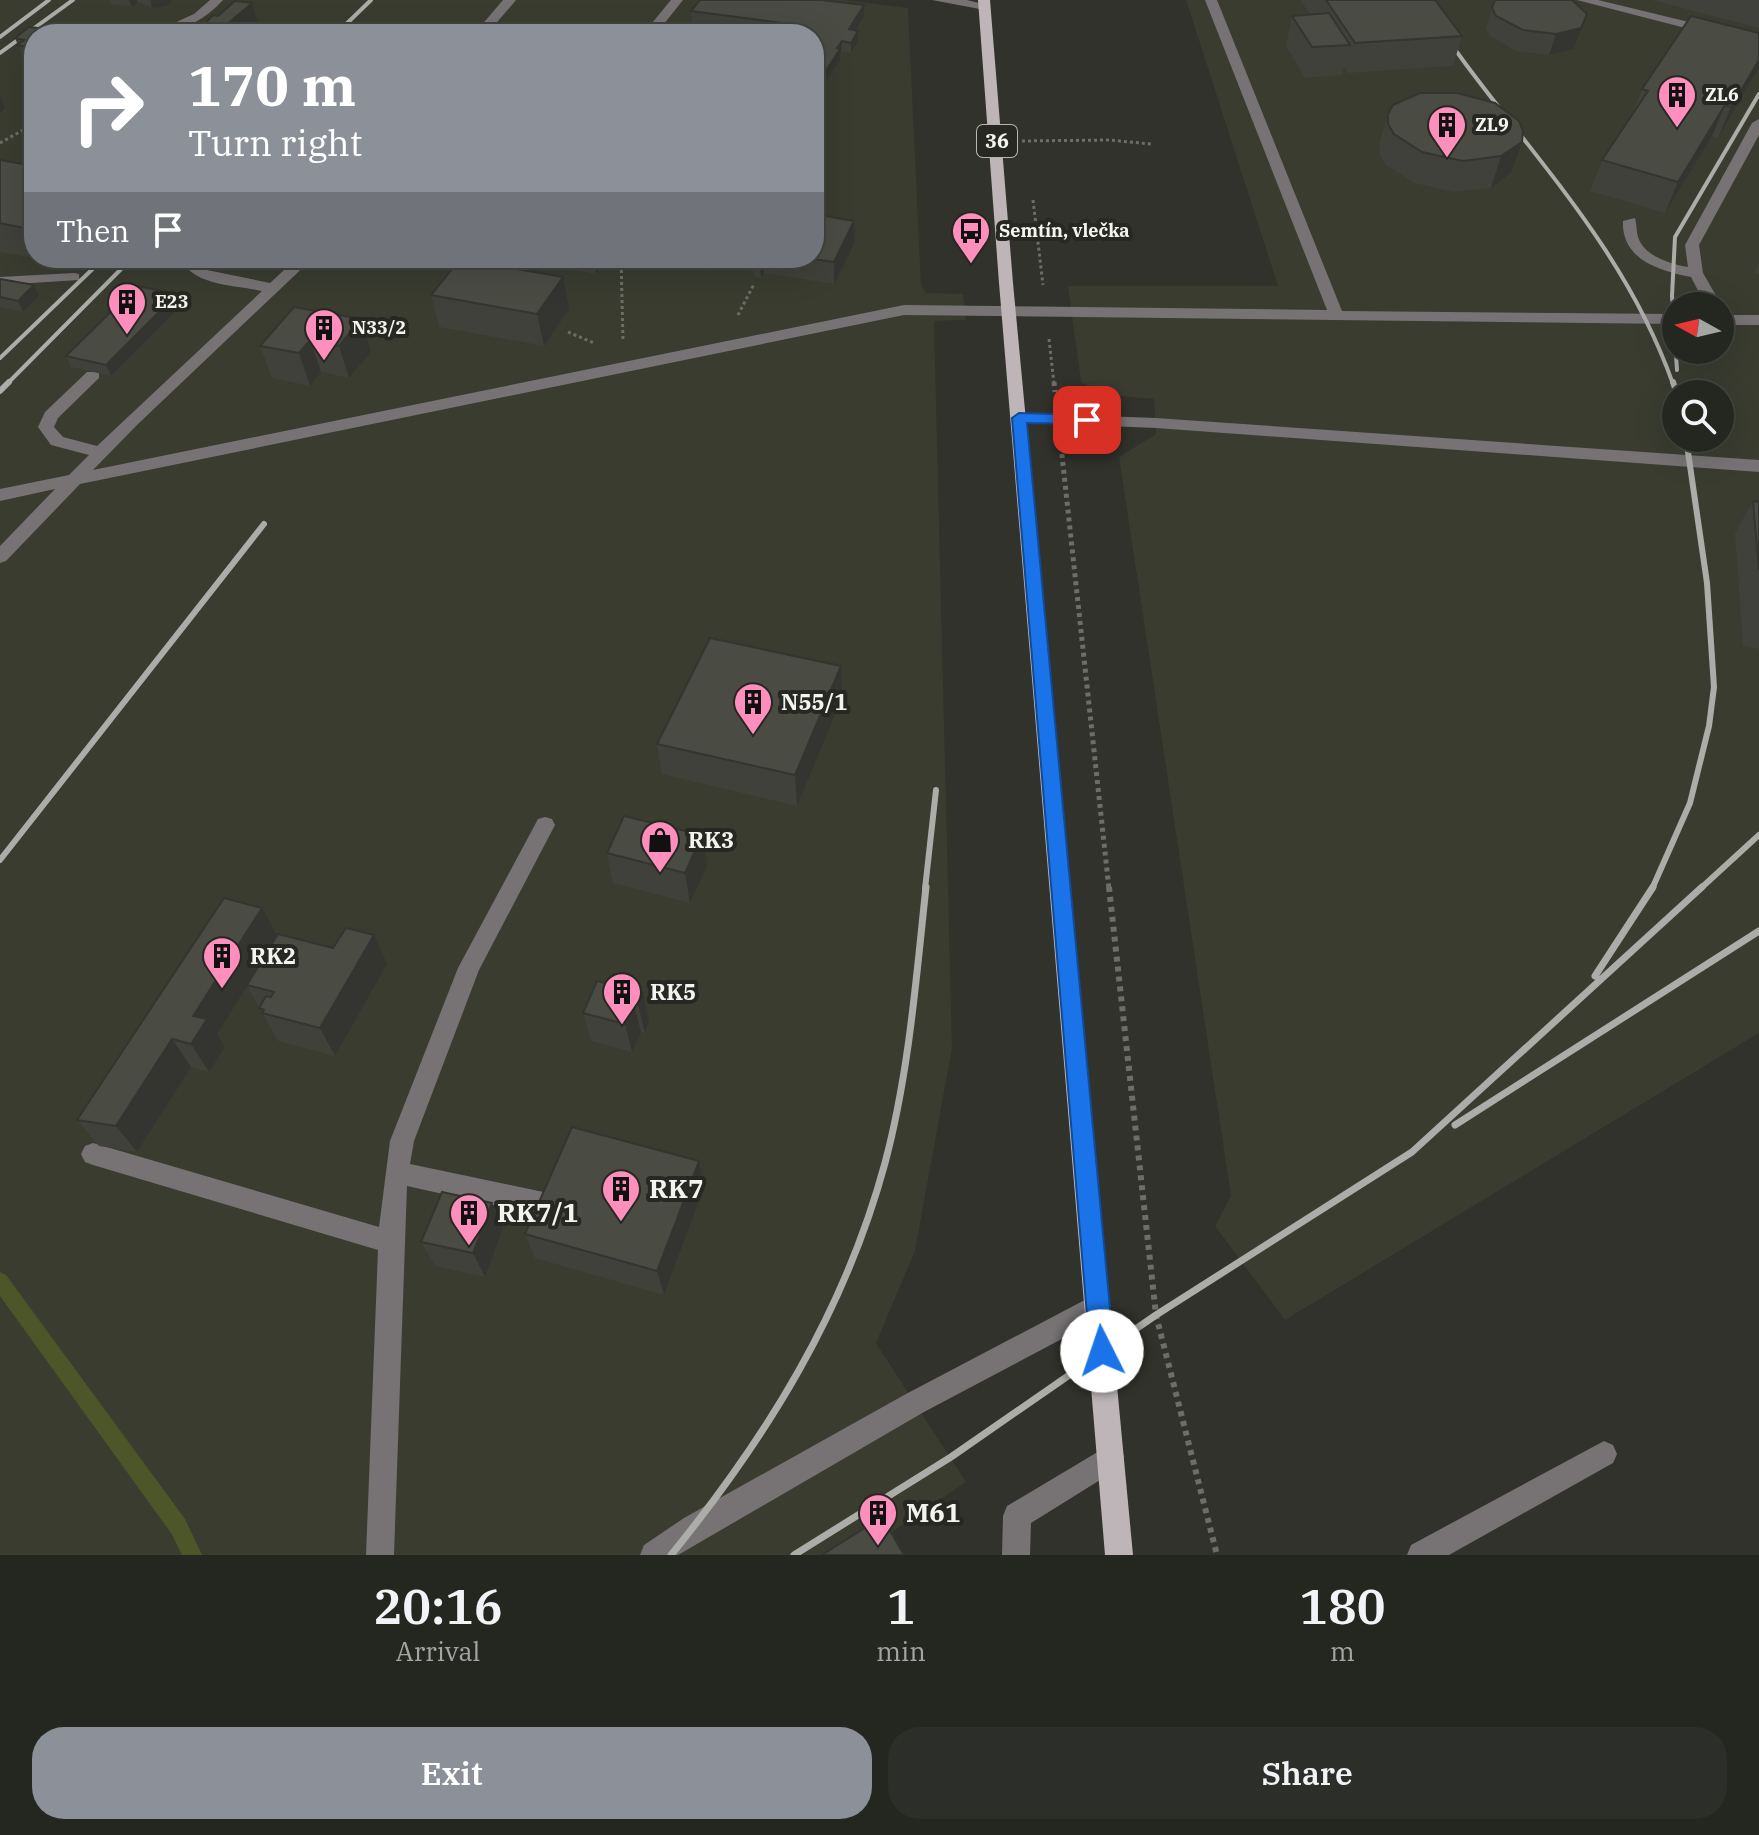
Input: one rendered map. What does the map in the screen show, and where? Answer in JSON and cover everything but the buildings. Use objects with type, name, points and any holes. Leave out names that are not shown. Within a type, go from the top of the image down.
[{"type":"main road","name":"36","points":[[985,3],[1006,283],[1119,1555]]},
{"type":"lane","points":[[181,24],[198,17],[217,0]]},
{"type":"lane","points":[[489,24],[510,0]]},
{"type":"lane","points":[[657,24],[677,0]]},
{"type":"lane","points":[[938,0],[985,3]]},
{"type":"lane","points":[[1211,0],[1336,315]]},
{"type":"lane","points":[[1583,0],[1759,43]]},
{"type":"lane","points":[[1706,292],[1696,273],[1692,254],[1694,239],[1759,123]]},
{"type":"lane","points":[[1630,221],[1632,241],[1645,255],[1661,264],[1696,273]]},
{"type":"lane","points":[[192,268],[202,274],[272,288]]},
{"type":"lane","points":[[1,552],[99,452],[295,268]]},
{"type":"lane","points":[[0,281],[74,277]]},
{"type":"lane","points":[[0,495],[623,365],[904,310],[1662,319]]},
{"type":"lane","points":[[1734,317],[1759,320]]},
{"type":"lane","points":[[93,375],[51,416],[46,427],[57,441],[99,452]]},
{"type":"lane","points":[[1019,418],[1058,418],[1759,466]]},
{"type":"lane","points":[[380,1555],[396,1172],[412,1108],[469,968],[545,825]]},
{"type":"lane","points":[[93,1154],[391,1242]]},
{"type":"lane","points":[[396,1172],[548,1205]]},
{"type":"lane","points":[[654,1555],[694,1528],[915,1403],[1098,1306]]},
{"type":"lane","points":[[1421,1555],[1604,1454]]},
{"type":"lane","points":[[1016,1555],[1017,1516],[1111,1457]]},
{"type":"path","points":[[0,143],[24,130]]},
{"type":"path","points":[[997,141],[1109,140],[1151,144]]},
{"type":"path","points":[[621,268],[623,365]]},
{"type":"path","points":[[1049,340],[1156,1315],[1217,1555]]},
{"type":"shaded area","points":[[0,0],[845,0],[908,8],[921,285],[926,293],[963,294],[966,320],[934,321],[952,1048],[915,1251],[876,1343],[966,1482],[882,1539],[890,1555],[0,1555]]},
{"type":"shaded area","points":[[1186,0],[1759,0],[1759,1033],[1285,1320],[1215,1226],[1231,1196],[1119,457],[1156,434],[1154,399],[1105,395],[1081,382],[1068,286],[1278,286]]},
{"type":"waterway","points":[[0,1281],[178,1526],[192,1555]]},
{"type":"railway","points":[[0,37],[49,0]]},
{"type":"railway","points":[[40,24],[73,0]]},
{"type":"railway","points":[[346,24],[371,0]]},
{"type":"railway","points":[[1421,0],[1592,230],[1623,278],[1650,329],[1671,380]]},
{"type":"railway","points":[[0,53],[24,36]]},
{"type":"railway","points":[[1677,370],[1672,296],[1675,237],[1759,94]]},
{"type":"railway","points":[[0,358],[94,268]]},
{"type":"railway","points":[[7,384],[122,268]]},
{"type":"railway","points":[[0,391],[7,384]]},
{"type":"railway","points":[[1653,888],[1690,803],[1709,726],[1714,687],[1707,583],[1688,452]]},
{"type":"railway","points":[[0,860],[264,524]]},
{"type":"railway","points":[[925,889],[936,790]]},
{"type":"railway","points":[[1700,889],[1759,835]]},
{"type":"railway","points":[[671,1555],[739,1465],[770,1418],[825,1321],[848,1270],[885,1163],[900,1095],[926,887]]},
{"type":"railway","points":[[794,1555],[951,1457],[1156,1315],[1412,1152],[1702,887]]},
{"type":"railway","points":[[1595,976],[1653,888]]},
{"type":"railway","points":[[1455,1125],[1759,931]]},
{"type":"place","name":"ZL6","points":[[1677,129]]},
{"type":"place","name":"ZL9","points":[[1447,159]]},
{"type":"place","name":"Semtín, vlečka","points":[[971,265]]},
{"type":"place","name":"E23","points":[[127,336]]},
{"type":"place","name":"N33/2","points":[[324,362]]},
{"type":"place","name":"N55/1","points":[[753,736]]},
{"type":"place","name":"RK3","points":[[660,874]]},
{"type":"place","name":"RK2","points":[[222,990]]},
{"type":"place","name":"RK5","points":[[622,1026]]},
{"type":"place","name":"RK7","points":[[621,1223]]},
{"type":"place","name":"RK7/1","points":[[469,1247]]},
{"type":"place","name":"M61","points":[[878,1547]]},
{"type":"route","points":[[1087,420],[1019,418],[1102,1351]]}]
